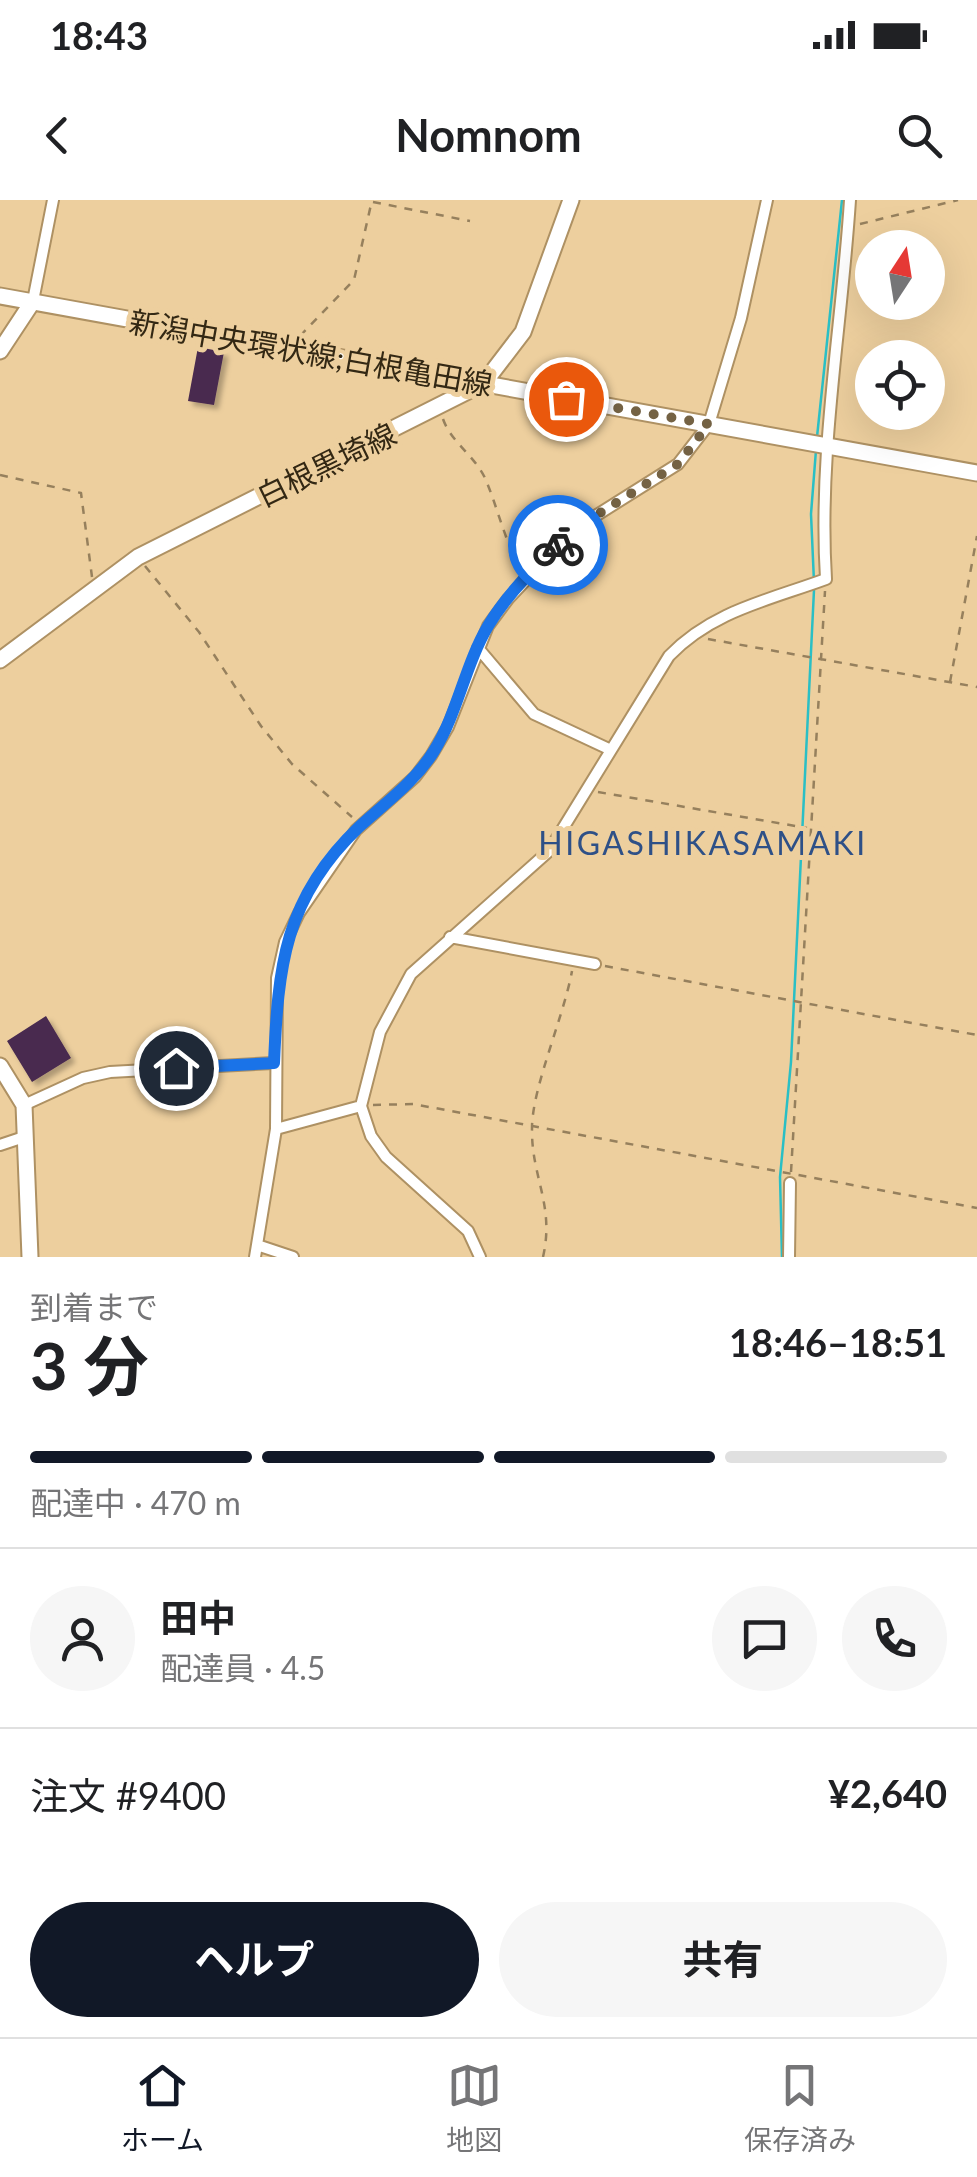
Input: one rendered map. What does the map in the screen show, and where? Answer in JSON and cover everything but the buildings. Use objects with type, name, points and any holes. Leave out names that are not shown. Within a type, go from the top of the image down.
[{"type":"main road","name":"白根黒埼線","points":[[0,660],[138,557],[484,383],[510,351],[534,308],[571,200]]},
{"type":"main road","name":"新潟中央環状線;白根亀田線","points":[[0,296],[977,473]]},
{"type":"main road","points":[[0,351],[32,302]]},
{"type":"main road","points":[[0,1066],[24,1105],[30,1257]]},
{"type":"street","points":[[32,302],[53,200]]},
{"type":"street","points":[[293,1257],[256,1251],[276,1128],[277,978],[285,942],[317,881],[361,826],[431,756],[448,726],[488,626],[526,579],[573,530],[678,464],[709,424],[742,318],[768,200]]},
{"type":"street","points":[[480,1257],[468,1231],[386,1157],[371,1136],[362,1106],[388,1016],[411,974],[549,851],[669,656],[689,635],[739,608],[826,579],[822,525],[850,200]]},
{"type":"street","points":[[478,648],[534,714],[611,750]]},
{"type":"street","points":[[450,938],[595,964]]},
{"type":"street","points":[[24,1105],[83,1078],[110,1072],[274,1063]]},
{"type":"street","points":[[276,1128],[284,1130],[362,1106]]},
{"type":"street","points":[[0,1145],[24,1137]]},
{"type":"street","points":[[788,1257],[790,1175]]},
{"type":"path","points":[[848,226],[958,200]]},
{"type":"path","points":[[289,348],[354,280],[372,201],[470,221]]},
{"type":"path","points":[[439,408],[448,432],[465,447],[484,476],[507,541],[526,579]]},
{"type":"path","points":[[0,475],[81,492],[94,588]]},
{"type":"path","points":[[950,682],[977,536]]},
{"type":"path","points":[[138,557],[199,632],[271,739],[361,826]]},
{"type":"path","points":[[790,1175],[818,659],[826,579]]},
{"type":"path","points":[[689,635],[977,688]]},
{"type":"path","points":[[587,789],[808,828]]},
{"type":"path","points":[[544,1257],[549,1208],[536,1168],[532,1126],[574,960]]},
{"type":"path","points":[[595,964],[977,1035]]},
{"type":"path","points":[[362,1106],[413,1104],[977,1208]]},
{"type":"waterway","points":[[817,437],[842,200]]},
{"type":"waterway","points":[[814,582],[811,514],[816,450]]},
{"type":"waterway","points":[[782,1257],[780,1177],[791,1062],[814,590]]},
{"type":"way so far","points":[[558,545],[573,530],[647,488],[678,464],[709,424],[566,399]]},
{"type":"district","name":"HIGASHIKASAMAKI","points":[[703,842]]},
{"type":"route","points":[[176,1068],[274,1063],[277,978],[285,942],[299,913],[317,881],[356,830],[415,777],[431,756],[448,726],[488,626],[558,545]]}]
